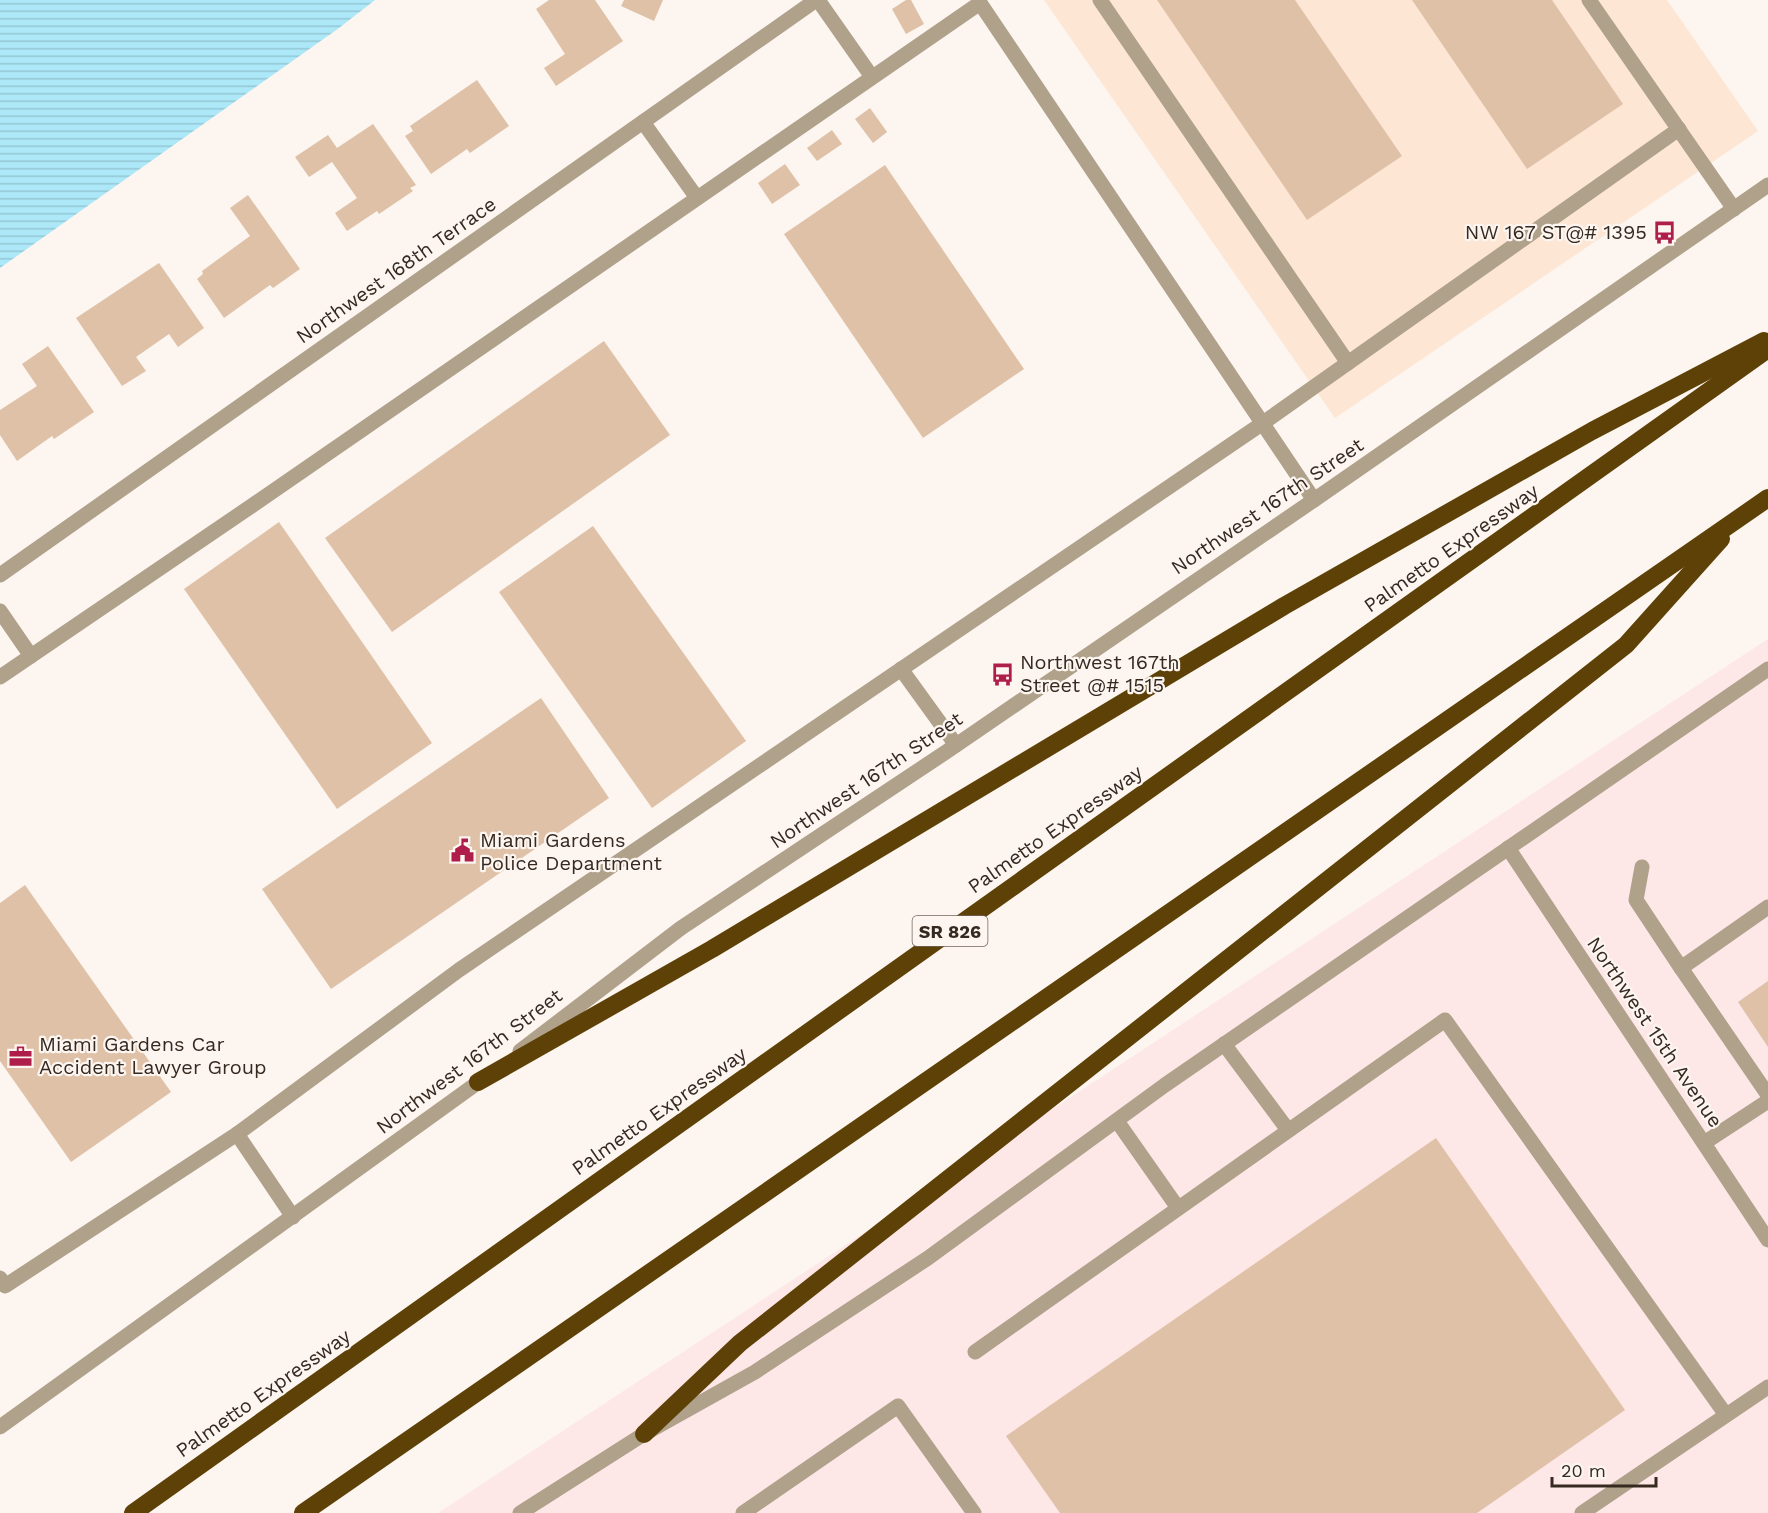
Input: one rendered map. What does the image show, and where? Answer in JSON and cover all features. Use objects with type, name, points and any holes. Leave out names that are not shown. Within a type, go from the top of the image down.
[{"type":"highway","points":[[478,1082],[722,943],[1284,606],[1592,431],[1768,339]]},
{"type":"highway","name":"Palmetto Expressway","points":[[133,1513],[1768,350]]},
{"type":"highway","points":[[303,1513],[1768,498]]},
{"type":"highway","points":[[644,1434],[740,1343],[1626,645],[1743,515]]},
{"type":"street","points":[[817,0],[872,77]]},
{"type":"street","name":"Northwest 168th Terrace","points":[[0,575],[817,0]]},
{"type":"street","points":[[1100,0],[1347,363]]},
{"type":"street","points":[[1589,0],[1734,208]]},
{"type":"street","points":[[0,677],[980,3],[1314,500]]},
{"type":"street","points":[[643,122],[697,198]]},
{"type":"street","points":[[0,1278],[5,1286],[237,1134],[459,970],[1263,423],[1679,129]]},
{"type":"street","name":"Northwest 167th Street","points":[[0,1427],[478,1082],[681,928],[1314,500],[1768,185]]},
{"type":"street","points":[[0,612],[31,656]]},
{"type":"street","points":[[901,669],[956,744]]},
{"type":"street","points":[[530,1510],[644,1434],[756,1372],[928,1258],[1224,1044],[1768,669]]},
{"type":"street","name":"Northwest 15th Avenue","points":[[1508,848],[1768,1240]]},
{"type":"street","points":[[1642,867],[1636,900],[1768,1095]]},
{"type":"street","points":[[1682,968],[1768,907]]},
{"type":"street","points":[[975,1352],[1445,1020],[1726,1415]]},
{"type":"street","points":[[1224,1044],[1288,1130]]},
{"type":"street","points":[[1704,1143],[1768,1101]]},
{"type":"street","points":[[1117,1121],[1178,1208]]},
{"type":"street","points":[[237,1134],[293,1217]]},
{"type":"street","points":[[1582,1513],[1768,1386]]},
{"type":"street","points":[[743,1513],[898,1406],[974,1513]]},
{"type":"shaded area","points":[[1044,0],[1667,0],[1758,131],[1335,418]]},
{"type":"shaded area","points":[[1768,639],[1768,1513],[438,1513]]},
{"type":"water","points":[[0,0],[375,0],[339,28],[0,268]]},
{"type":"building","points":[[549,0],[595,0],[623,41],[556,86],[544,68],[565,54],[536,9]]},
{"type":"building","points":[[624,0],[663,0],[654,21],[621,6]]},
{"type":"building","points":[[906,0],[911,0],[924,24],[906,34],[892,9]]},
{"type":"building","points":[[1157,0],[1295,0],[1402,156],[1307,220]]},
{"type":"building","points":[[1412,0],[1552,0],[1623,104],[1527,169]]},
{"type":"building","points":[[477,80],[509,126],[470,153],[467,149],[431,174],[405,136],[413,131],[410,126]]},
{"type":"building","points":[[870,108],[887,132],[873,143],[855,119]]},
{"type":"building","points":[[373,124],[416,185],[410,188],[413,191],[379,214],[377,211],[347,231],[335,213],[357,198],[332,162],[309,177],[295,157],[328,135],[337,148]]},
{"type":"building","points":[[832,130],[842,144],[817,161],[807,148]]},
{"type":"building","points":[[785,164],[800,185],[772,204],[758,183]]},
{"type":"building","points":[[885,165],[1024,369],[923,438],[784,234]]},
{"type":"building","points":[[248,195],[300,269],[273,288],[270,285],[224,318],[197,279],[203,274],[202,271],[250,236],[230,208]]},
{"type":"building","points":[[159,263],[204,328],[178,347],[169,334],[136,357],[146,371],[122,386],[76,318]]},
{"type":"building","points":[[604,341],[670,435],[392,632],[325,538]]},
{"type":"building","points":[[48,346],[94,412],[54,439],[52,436],[17,461],[0,435],[0,410],[37,386],[22,364]]},
{"type":"building","points":[[279,522],[432,743],[337,809],[184,589]]},
{"type":"building","points":[[593,526],[746,741],[652,808],[499,592]]},
{"type":"building","points":[[541,698],[609,798],[331,989],[262,889]]},
{"type":"building","points":[[25,885],[171,1092],[71,1162],[0,1061],[0,903]]},
{"type":"building","points":[[1768,981],[1768,1047],[1738,1002]]},
{"type":"building","points":[[1436,1138],[1625,1410],[1477,1513],[1060,1513],[1006,1436]]},
{"type":"place","name":"NW 167 ST@# 1395","points":[[1665,232]]},
{"type":"place","name":"Northwest 167th Street @# 1515","points":[[1002,674]]},
{"type":"place","name":"Miami Gardens Police Department","points":[[462,851]]},
{"type":"place","name":"Miami Gardens Car Accident Lawyer Group","points":[[21,1056]]}]
